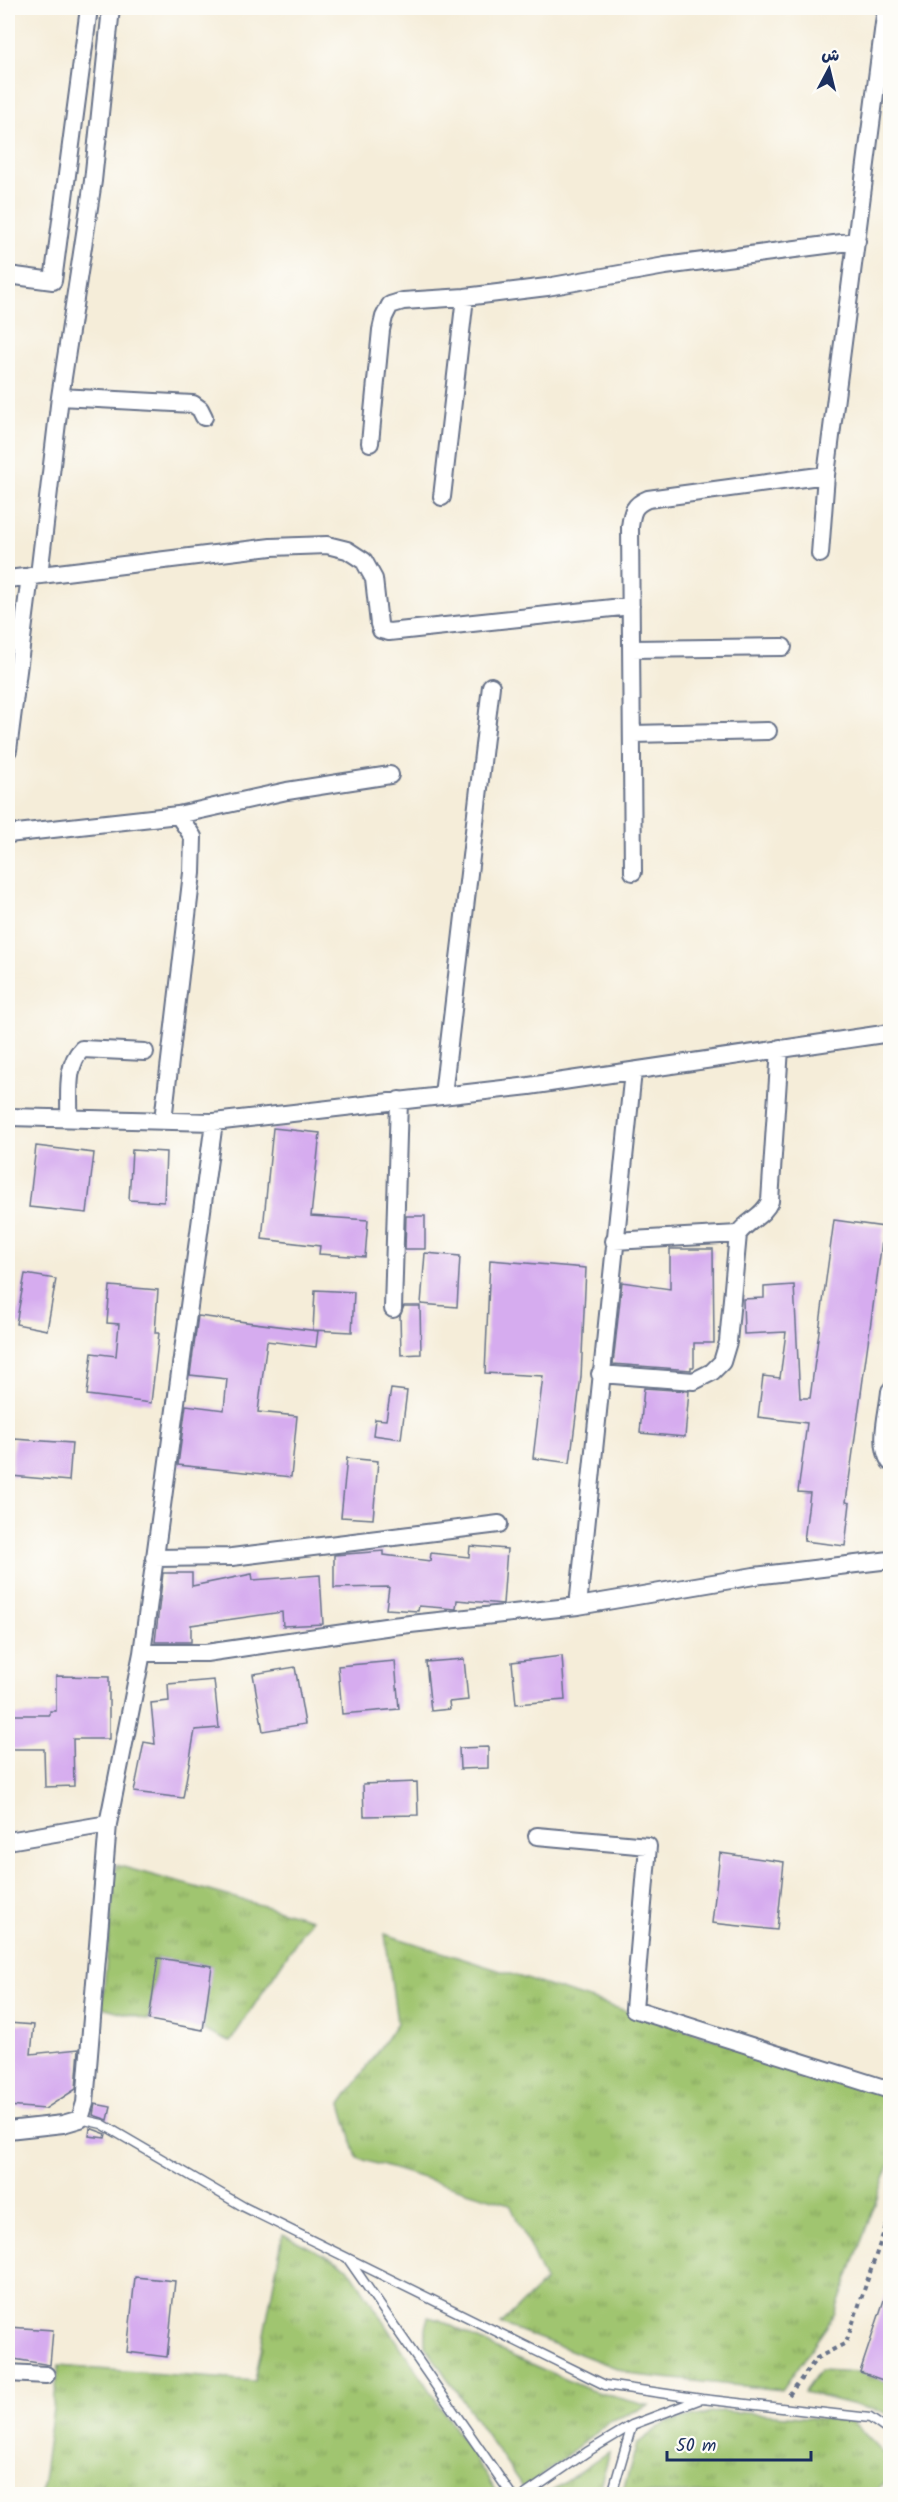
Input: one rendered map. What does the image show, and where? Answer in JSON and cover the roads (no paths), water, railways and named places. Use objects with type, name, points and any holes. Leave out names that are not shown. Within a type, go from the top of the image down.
[{"type":"street","points":[[8,275],[53,282],[88,8]]},
{"type":"street","points":[[8,750],[93,180],[111,8]]},
{"type":"street","points":[[820,554],[826,475],[886,8]]},
{"type":"street","points":[[370,443],[381,330],[384,316],[390,305],[403,301],[465,297],[582,282],[665,266],[857,241]]},
{"type":"street","points":[[442,497],[465,297]]},
{"type":"street","points":[[60,397],[193,404],[200,409],[204,417]]},
{"type":"street","points":[[633,872],[630,606],[632,513],[638,503],[648,499],[826,475]]},
{"type":"street","points":[[8,579],[272,547],[327,545],[347,550],[364,561],[374,579],[381,630],[389,632],[630,606]]},
{"type":"street","points":[[631,649],[783,647]]},
{"type":"street","points":[[443,1095],[491,686]]},
{"type":"street","points":[[632,734],[768,731]]},
{"type":"street","points":[[8,834],[178,815],[287,791],[390,776]]},
{"type":"street","points":[[163,1120],[192,873],[193,837],[178,815]]},
{"type":"street","points":[[8,1117],[214,1122],[528,1086],[891,1033]]},
{"type":"street","points":[[600,1374],[694,1381],[712,1372],[722,1362],[728,1342],[738,1234],[746,1223],[765,1211],[770,1201],[780,1048]]},
{"type":"street","points":[[69,1117],[71,1066],[75,1055],[82,1049],[145,1052]]},
{"type":"street","points":[[578,1606],[600,1374],[633,1071]]},
{"type":"street","points":[[393,1309],[399,1100]]},
{"type":"street","points":[[8,2130],[63,2124],[80,2119],[87,2088],[108,1824],[142,1653],[214,1122]]},
{"type":"street","points":[[614,1241],[738,1234]]},
{"type":"street","points":[[891,1391],[884,1440],[885,1453],[891,1462]]},
{"type":"street","points":[[154,1558],[232,1557],[499,1524]]},
{"type":"street","points":[[142,1653],[206,1653],[392,1626],[578,1606],[754,1576],[891,1560]]},
{"type":"street","points":[[8,1841],[108,1824]]},
{"type":"street","points":[[537,1836],[648,1846],[634,2009],[891,2090]]},
{"type":"street","points":[[8,2373],[46,2375]]},
{"type":"lane","points":[[80,2119],[102,2124],[244,2207],[605,2385],[702,2399],[870,2418],[891,2432]]},
{"type":"lane","points":[[348,2259],[511,2494]]},
{"type":"lane","points":[[526,2494],[587,2452],[632,2425],[702,2399]]},
{"type":"lane","points":[[612,2494],[632,2425]]}]
